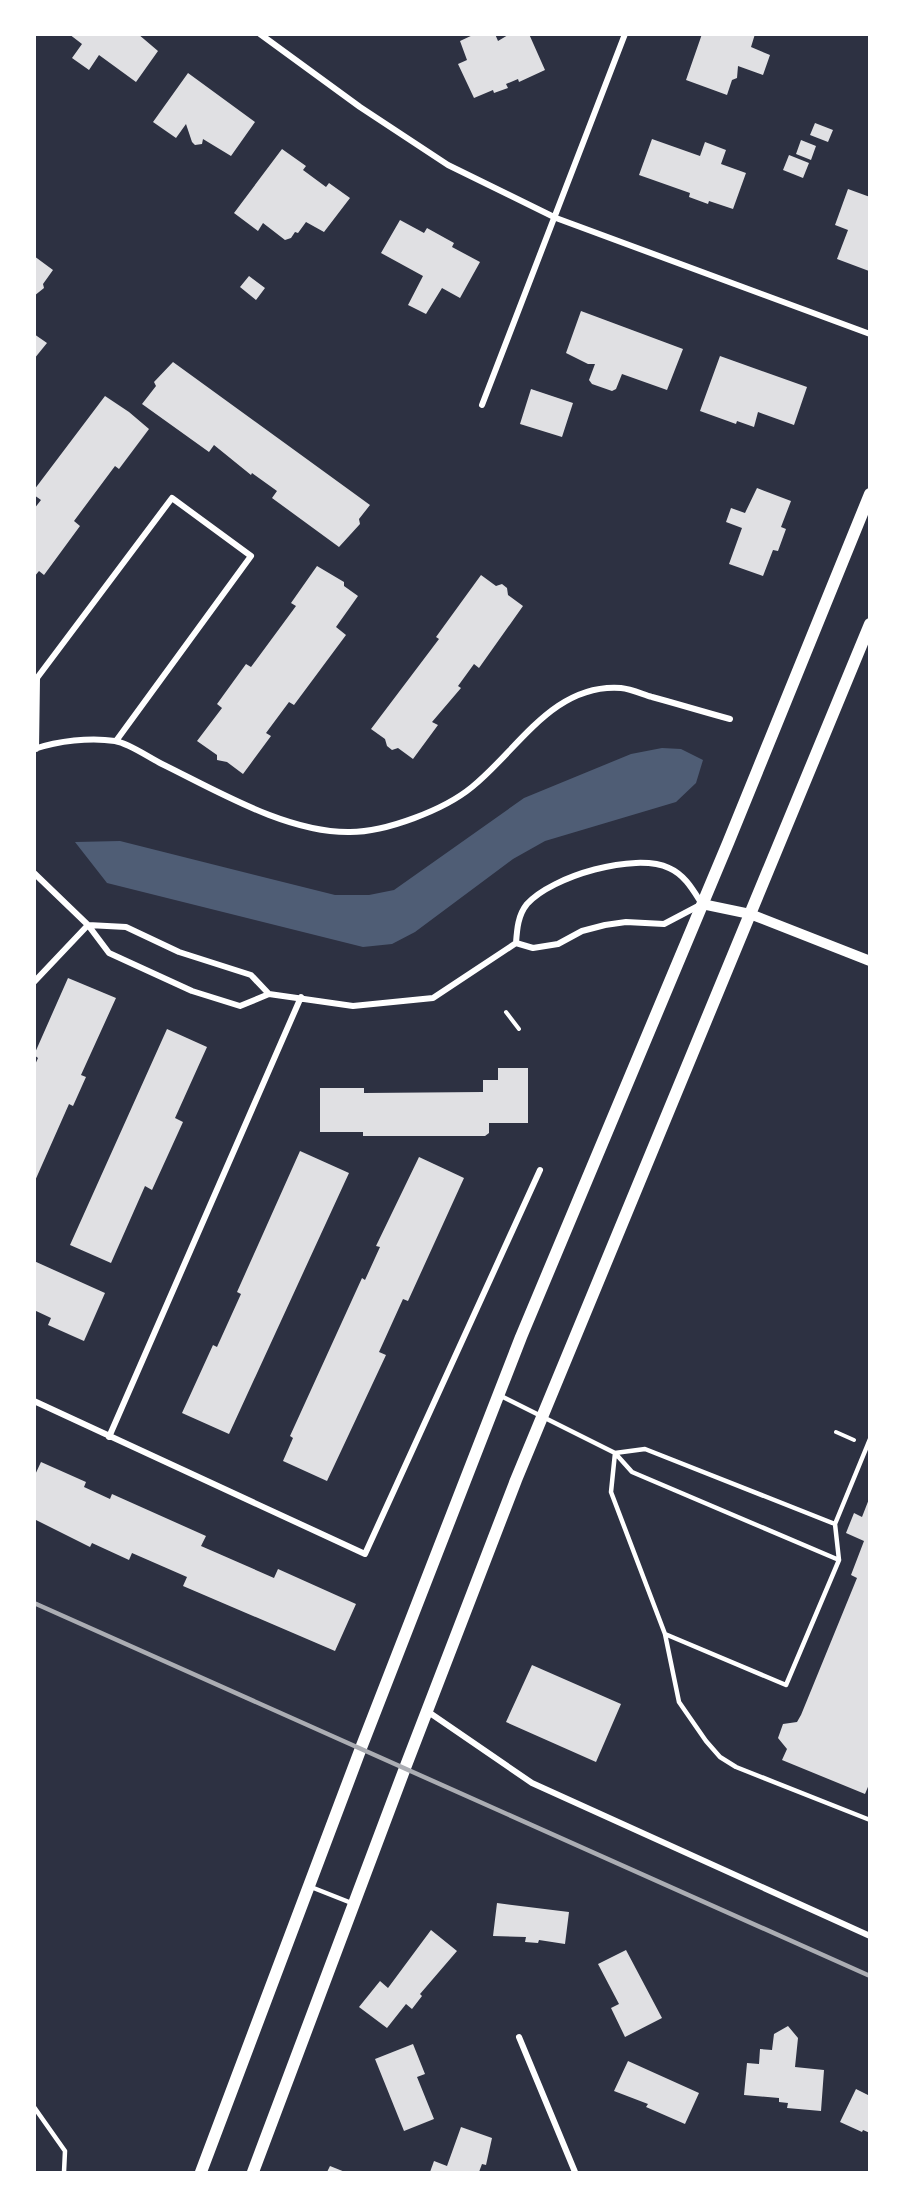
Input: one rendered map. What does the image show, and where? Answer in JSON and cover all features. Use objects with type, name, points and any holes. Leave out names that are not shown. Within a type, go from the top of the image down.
[{"type":"main road","points":[[201,2172],[498,1395],[870,494]]},
{"type":"main road","points":[[253,2172],[427,1710],[541,1416],[870,624]]},
{"type":"street","points":[[260,34],[360,106],[448,165],[556,218],[870,334]]},
{"type":"street","points":[[482,405],[625,34]]},
{"type":"street","points":[[116,741],[251,556],[172,498],[37,678],[35,749],[75,741],[116,741],[231,798],[298,825],[350,832],[398,824],[442,805],[470,789],[505,758],[535,723],[560,704],[586,692],[622,688],[730,719]]},
{"type":"street","points":[[516,943],[518,920],[528,904],[551,887],[587,872],[619,864],[658,864],[671,869],[688,883],[702,904]]},
{"type":"street","points":[[34,873],[88,925],[109,952],[192,991],[240,1006],[269,994],[353,1006],[433,998],[516,943],[533,948],[558,944],[582,931],[604,925],[626,922],[664,924],[702,904],[750,914],[870,961]]},
{"type":"street","points":[[34,982],[88,925],[126,927],[179,952],[251,975],[269,994]]},
{"type":"street","points":[[109,1437],[301,998]]},
{"type":"street","points":[[34,1401],[364,1554],[540,1170]]},
{"type":"street","points":[[427,1710],[511,1770],[548,1791],[870,1936]]},
{"type":"street","points":[[519,2037],[575,2172]]},
{"type":"lane","points":[[498,1395],[615,1453],[632,1472],[839,1560]]},
{"type":"lane","points":[[665,1634],[786,1685],[839,1560],[835,1524],[870,1439]]},
{"type":"lane","points":[[615,1453],[645,1449],[835,1524]]},
{"type":"lane","points":[[615,1453],[611,1492],[665,1634],[679,1702],[720,1757],[736,1767],[870,1820]]},
{"type":"lane","points":[[309,1886],[354,1904]]},
{"type":"lane","points":[[34,2107],[65,2151],[64,2172]]},
{"type":"path","points":[[507,1012],[519,1029]]},
{"type":"water","points":[[662,748],[681,749],[703,760],[696,783],[676,802],[545,841],[513,859],[415,932],[392,944],[363,947],[107,883],[75,842],[120,841],[335,895],[369,895],[394,890],[524,798],[631,754]]},
{"type":"building","points":[[69,34],[138,34],[158,51],[136,82],[99,55],[89,70],[72,58],[82,44]]},
{"type":"building","points":[[475,34],[495,34],[498,41],[508,35],[529,34],[545,70],[519,82],[518,79],[506,84],[508,88],[494,93],[493,90],[474,98],[458,64],[467,60],[460,41]]},
{"type":"building","points":[[702,34],[755,34],[751,47],[770,55],[763,75],[738,66],[737,78],[732,80],[727,95],[686,80]]},
{"type":"building","points":[[188,73],[255,122],[231,156],[203,139],[202,144],[195,145],[186,124],[176,138],[153,122]]},
{"type":"building","points":[[815,123],[833,130],[828,142],[810,135]]},
{"type":"building","points":[[652,139],[700,156],[705,142],[726,150],[721,164],[746,173],[733,209],[709,201],[708,204],[689,197],[690,193],[639,175]]},
{"type":"building","points":[[801,140],[816,146],[811,160],[796,154]]},
{"type":"building","points":[[282,149],[306,166],[303,170],[326,187],[329,183],[350,198],[324,232],[306,222],[298,233],[295,232],[291,238],[285,240],[263,223],[258,231],[234,213]]},
{"type":"building","points":[[789,155],[809,163],[803,178],[783,170]]},
{"type":"building","points":[[848,189],[870,197],[869,271],[837,259],[848,230],[835,225]]},
{"type":"building","points":[[400,220],[424,233],[427,228],[454,243],[452,247],[480,262],[460,298],[442,288],[426,314],[408,305],[423,276],[381,253]]},
{"type":"building","points":[[34,256],[53,270],[43,284],[44,288],[34,296]]},
{"type":"building","points":[[249,276],[265,288],[256,300],[240,287]]},
{"type":"building","points":[[581,311],[683,349],[667,390],[622,374],[616,389],[612,391],[592,384],[589,380],[595,364],[588,364],[566,353]]},
{"type":"building","points":[[34,334],[47,343],[34,359]]},
{"type":"building","points":[[720,356],[807,387],[794,425],[758,412],[754,427],[737,421],[736,424],[700,411]]},
{"type":"building","points":[[173,362],[370,505],[359,519],[360,524],[339,547],[272,498],[277,491],[252,473],[251,475],[214,445],[209,452],[142,404],[156,386],[154,382]]},
{"type":"building","points":[[531,389],[573,403],[562,437],[520,424]]},
{"type":"building","points":[[105,396],[149,429],[119,469],[115,466],[74,521],[80,526],[44,575],[39,571],[34,577],[34,509],[41,500],[34,495],[34,490]]},
{"type":"building","points":[[757,488],[791,501],[781,527],[786,529],[778,551],[773,550],[763,576],[729,564],[742,528],[726,522],[731,508],[745,513]]},
{"type":"building","points":[[317,566],[344,582],[344,586],[358,596],[336,627],[346,635],[294,705],[289,702],[266,733],[271,736],[243,774],[227,762],[217,760],[217,755],[197,741],[222,708],[217,704],[246,664],[251,667],[296,606],[291,603]]},
{"type":"building","points":[[481,575],[496,586],[502,584],[507,588],[508,595],[523,606],[479,668],[474,664],[458,686],[461,688],[432,722],[438,725],[413,759],[398,748],[392,750],[387,746],[385,739],[371,729],[439,639],[436,637]]},
{"type":"building","points":[[68,978],[116,998],[81,1075],[86,1077],[73,1106],[69,1104],[34,1183],[34,1067],[38,1058],[34,1055]]},
{"type":"building","points":[[167,1029],[207,1047],[175,1118],[183,1122],[152,1190],[145,1186],[111,1263],[70,1245]]},
{"type":"building","points":[[498,1068],[528,1068],[528,1123],[489,1123],[489,1133],[485,1136],[363,1136],[363,1132],[320,1132],[320,1088],[364,1088],[364,1093],[483,1092],[483,1080],[498,1080]]},
{"type":"building","points":[[300,1151],[349,1173],[229,1434],[182,1413],[213,1345],[217,1347],[241,1294],[237,1292]]},
{"type":"building","points":[[419,1157],[464,1178],[408,1301],[403,1299],[379,1352],[386,1355],[327,1481],[283,1461],[293,1438],[290,1436],[362,1278],[365,1280],[380,1247],[376,1246]]},
{"type":"building","points":[[34,1261],[105,1293],[84,1341],[48,1325],[51,1318],[34,1310]]},
{"type":"building","points":[[41,1462],[86,1482],[84,1487],[110,1499],[112,1494],[206,1536],[201,1546],[274,1578],[278,1569],[356,1604],[335,1651],[183,1586],[187,1577],[132,1553],[129,1560],[92,1543],[90,1547],[34,1519],[34,1477]]},
{"type":"building","points":[[869,1499],[870,1782],[865,1794],[782,1760],[787,1749],[778,1738],[783,1724],[797,1722],[801,1715],[857,1578],[851,1575],[864,1541],[846,1533],[854,1513],[862,1517]]},
{"type":"building","points":[[532,1665],[621,1704],[596,1762],[506,1722]]},
{"type":"building","points":[[497,1903],[569,1912],[565,1944],[539,1940],[538,1943],[525,1942],[526,1937],[493,1936]]},
{"type":"building","points":[[431,1930],[457,1951],[420,1994],[422,1996],[412,2009],[406,2004],[387,2028],[359,2007],[380,1981],[388,1988]]},
{"type":"building","points":[[626,1950],[662,2018],[625,2037],[611,2008],[619,2004],[598,1964]]},
{"type":"building","points":[[788,2026],[798,2038],[795,2067],[824,2070],[821,2111],[787,2108],[788,2103],[779,2102],[779,2098],[744,2095],[747,2063],[759,2064],[760,2049],[772,2050],[774,2034]]},
{"type":"building","points":[[413,2044],[425,2074],[417,2077],[434,2119],[404,2131],[375,2059]]},
{"type":"building","points":[[628,2061],[699,2093],[685,2124],[646,2107],[648,2104],[614,2091]]},
{"type":"building","points":[[856,2089],[870,2096],[870,2133],[863,2130],[862,2132],[840,2122]]},
{"type":"building","points":[[461,2127],[492,2138],[486,2165],[482,2164],[479,2172],[430,2172],[434,2161],[447,2166]]},
{"type":"building","points":[[330,2166],[345,2172],[327,2172]]},
{"type":"railway","points":[[34,1603],[870,1976]]}]
